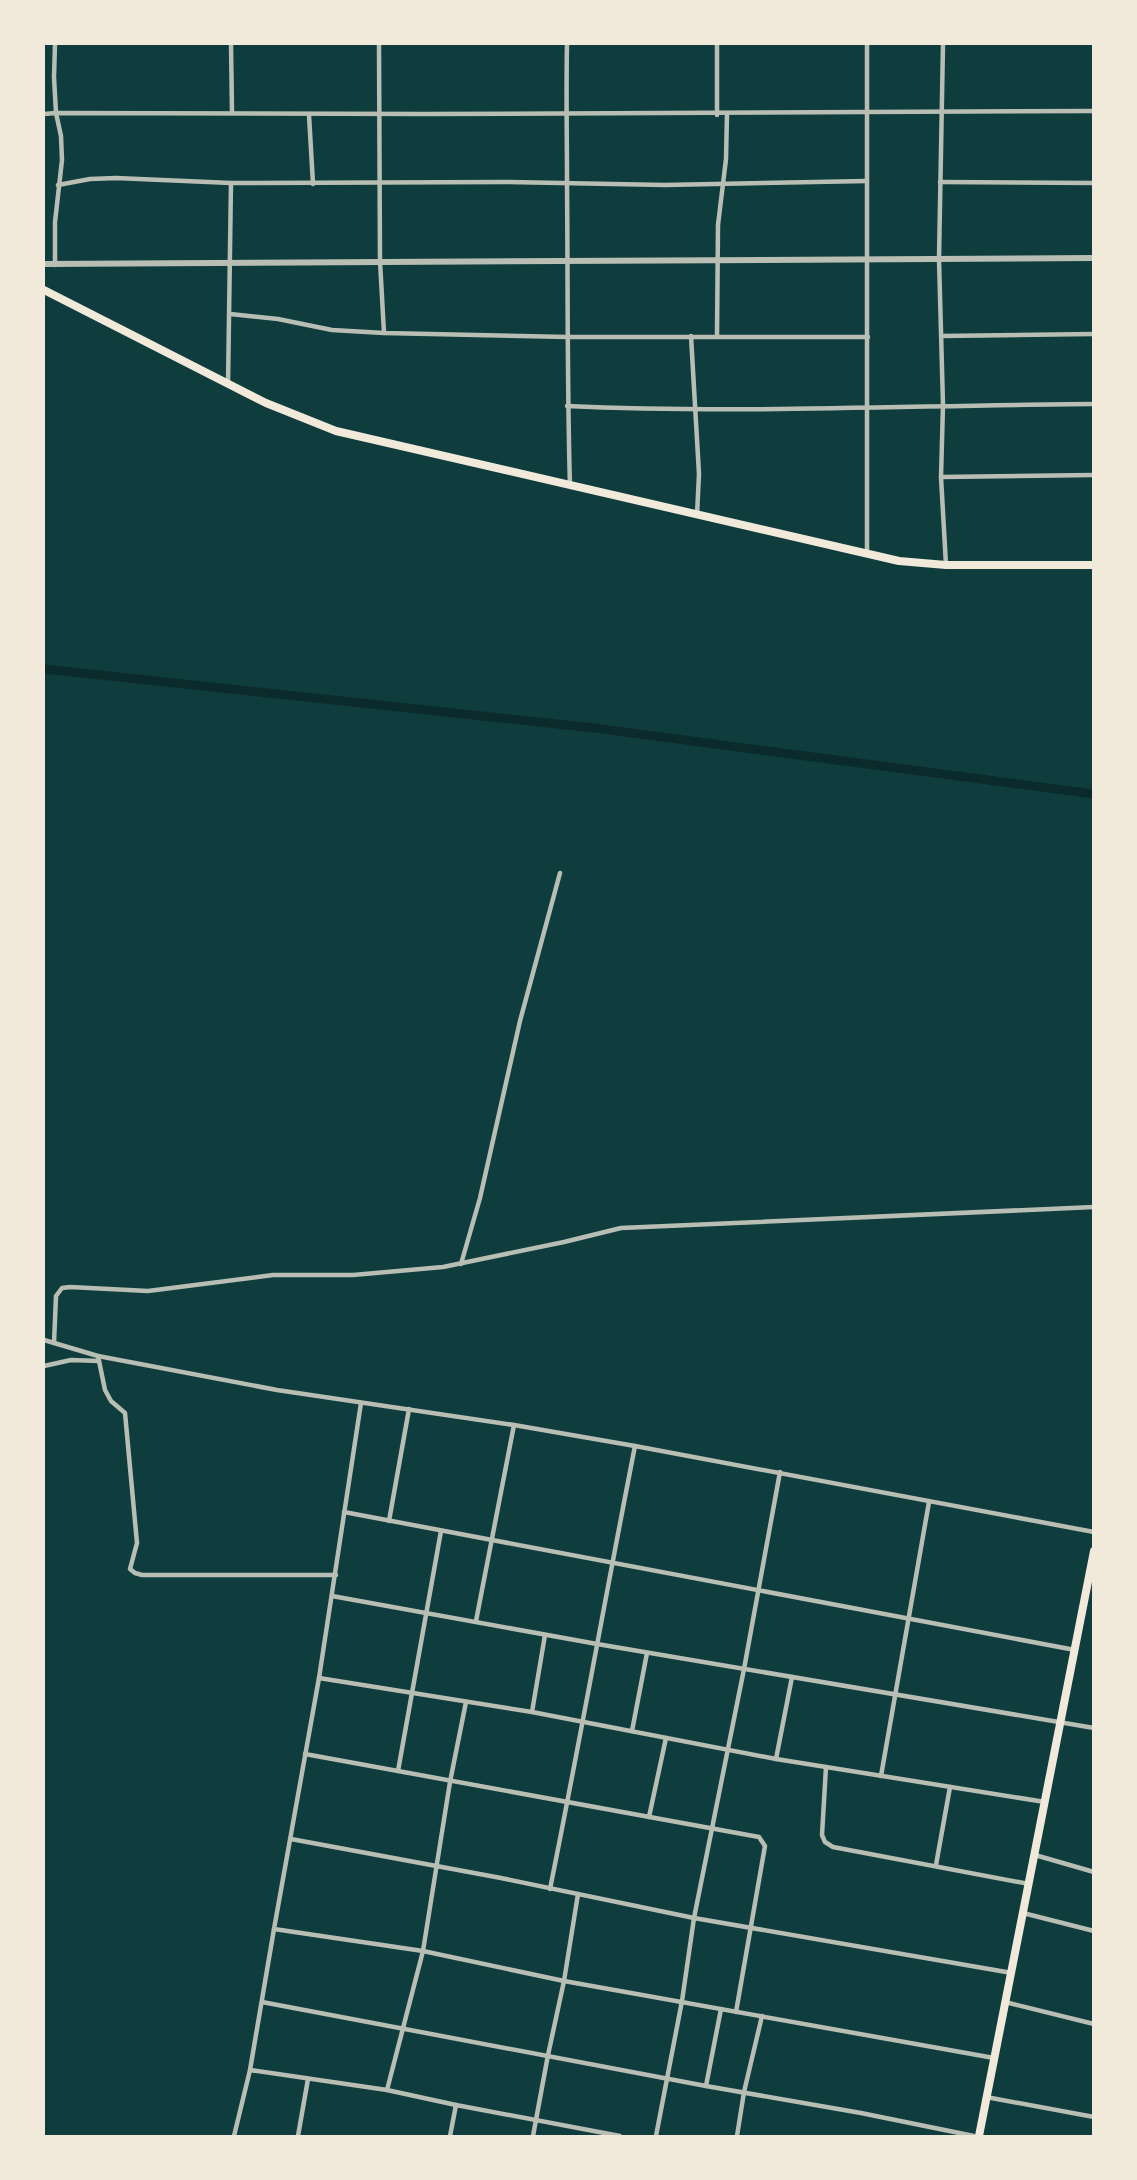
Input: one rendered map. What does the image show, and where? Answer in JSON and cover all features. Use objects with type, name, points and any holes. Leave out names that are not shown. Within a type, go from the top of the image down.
[{"type":"main road","points":[[44,290],[266,404],[336,431],[867,554],[923,564],[1094,565]]},
{"type":"main road","points":[[977,2136],[1094,1551]]},
{"type":"street","points":[[55,44],[56,113],[61,136],[62,160],[55,222],[55,265]]},
{"type":"street","points":[[232,44],[232,113]]},
{"type":"street","points":[[380,44],[380,261],[384,333]]},
{"type":"street","points":[[567,44],[565,113],[567,406],[570,486]]},
{"type":"street","points":[[717,44],[717,115]]},
{"type":"street","points":[[867,44],[867,554]]},
{"type":"street","points":[[943,44],[939,259],[943,405],[941,477],[946,565]]},
{"type":"street","points":[[44,114],[717,115],[867,111],[1094,111]]},
{"type":"street","points":[[717,337],[718,225],[726,159],[727,114]]},
{"type":"street","points":[[309,115],[313,183]]},
{"type":"street","points":[[58,185],[90,179],[116,178],[231,183],[567,184],[867,181]]},
{"type":"street","points":[[940,182],[1094,183]]},
{"type":"street","points":[[228,385],[231,183]]},
{"type":"street","points":[[44,264],[1094,258]]},
{"type":"street","points":[[230,314],[278,319],[332,330],[384,333],[568,337],[868,337]]},
{"type":"street","points":[[941,336],[1094,334]]},
{"type":"street","points":[[691,336],[699,474],[697,515]]},
{"type":"street","points":[[567,406],[771,411],[943,405],[1094,404]]},
{"type":"street","points":[[941,477],[1094,475]]},
{"type":"street","points":[[461,1264],[480,1198],[520,1021],[560,873]]},
{"type":"street","points":[[54,1343],[56,1296],[62,1288],[92,1287],[148,1292],[273,1275],[386,1273],[461,1264],[621,1228],[1094,1207]]},
{"type":"street","points":[[44,1340],[99,1358],[277,1390],[514,1425],[635,1446],[1094,1532]]},
{"type":"street","points":[[44,1366],[71,1360],[99,1358]]},
{"type":"street","points":[[99,1358],[105,1390],[111,1401],[124,1413],[126,1422],[137,1543],[130,1569],[142,1575],[336,1575]]},
{"type":"street","points":[[234,2136],[250,2070],[319,1678],[361,1403]]},
{"type":"street","points":[[389,1521],[409,1409]]},
{"type":"street","points":[[476,1622],[514,1425]]},
{"type":"street","points":[[550,1889],[584,1722],[635,1446]]},
{"type":"street","points":[[656,2136],[682,2001],[694,1918],[760,1590],[780,1472]]},
{"type":"street","points":[[881,1776],[929,1502]]},
{"type":"street","points":[[344,1512],[1075,1650]]},
{"type":"street","points":[[398,1771],[441,1531]]},
{"type":"street","points":[[332,1596],[647,1653],[1094,1728]]},
{"type":"street","points":[[532,1712],[546,1635]]},
{"type":"street","points":[[632,1731],[647,1653]]},
{"type":"street","points":[[777,1759],[792,1677]]},
{"type":"street","points":[[319,1678],[532,1712],[777,1759],[1045,1802]]},
{"type":"street","points":[[387,2090],[405,2028],[423,1951],[450,1782],[466,1702]]},
{"type":"street","points":[[649,1817],[666,1738]]},
{"type":"street","points":[[305,1754],[759,1837],[765,1846],[736,2012]]},
{"type":"street","points":[[826,1767],[821,1827],[825,1842],[833,1847],[1029,1884]]},
{"type":"street","points":[[936,1865],[950,1787]]},
{"type":"street","points":[[291,1839],[694,1918],[1011,1972]]},
{"type":"street","points":[[1035,1855],[1094,1872]]},
{"type":"street","points":[[533,2136],[564,1981],[578,1894]]},
{"type":"street","points":[[1023,1913],[1094,1931]]},
{"type":"street","points":[[274,1929],[423,1951],[564,1981],[994,2058]]},
{"type":"street","points":[[262,2002],[977,2136]]},
{"type":"street","points":[[1005,2002],[1094,2024]]},
{"type":"street","points":[[706,2086],[721,2009]]},
{"type":"street","points":[[737,2136],[744,2092],[762,2016]]},
{"type":"street","points":[[250,2070],[387,2090],[620,2136]]},
{"type":"street","points":[[298,2136],[308,2079]]},
{"type":"street","points":[[986,2097],[1094,2117]]},
{"type":"street","points":[[450,2136],[456,2105]]},
{"type":"waterway","points":[[44,669],[594,728],[1094,794]]}]
